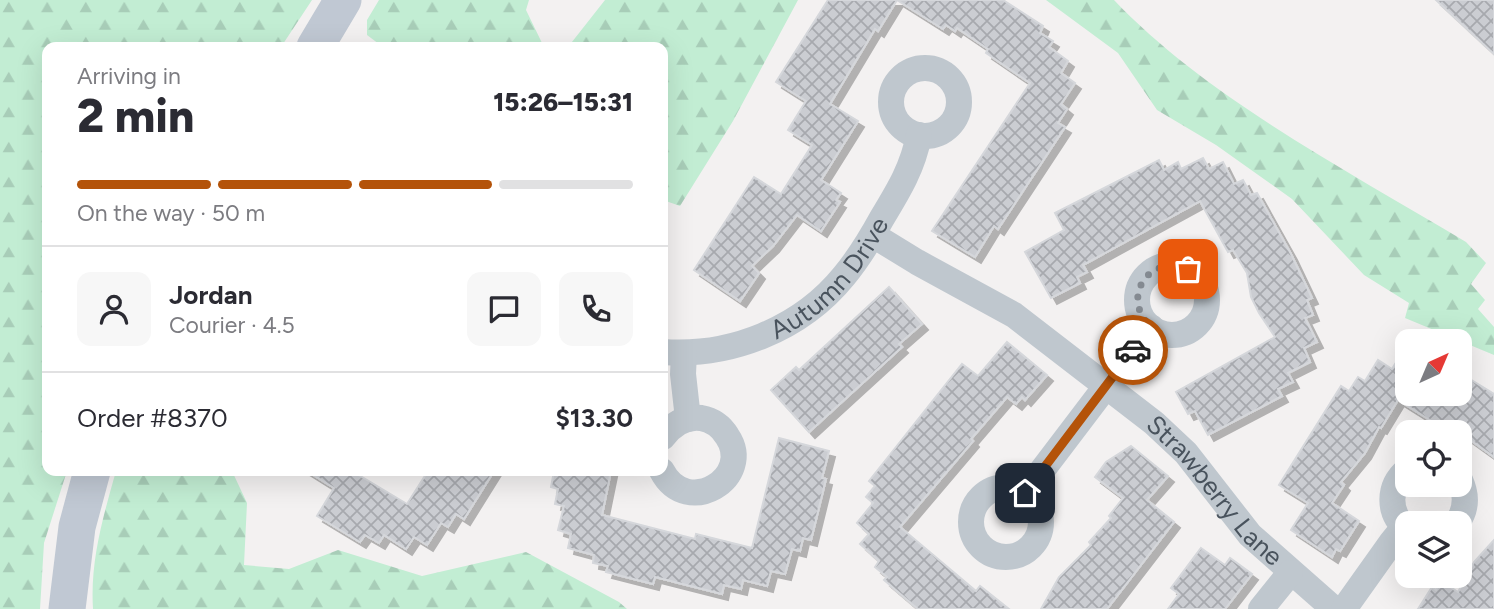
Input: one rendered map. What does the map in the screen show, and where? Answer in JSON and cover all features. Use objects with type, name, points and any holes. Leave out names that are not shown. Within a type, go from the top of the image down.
[{"type":"street","points":[[321,42],[343,0]]},
{"type":"street","name":"Autumn Drive","points":[[688,419],[683,374],[673,352],[729,347],[758,338],[810,309],[833,289],[873,235],[912,167],[919,135]]},
{"type":"street","name":"Strawberry Lane","points":[[873,235],[1014,316],[1106,385],[1186,453],[1250,535],[1334,609]]},
{"type":"street","points":[[1025,493],[1151,327]]},
{"type":"street","points":[[666,476],[676,487],[696,493],[717,486],[727,476],[733,455],[726,434],[709,420],[688,419],[674,425],[668,432]]},
{"type":"street","points":[[67,609],[77,527],[91,476]]},
{"type":"street","points":[[1395,487],[1392,495],[1395,512]]},
{"type":"street","points":[[1344,609],[1395,538]]},
{"type":"street","name":"Strawberry Lane","points":[[1261,609],[1290,573]]},
{"type":"green space","points":[[0,0],[312,0],[284,42],[42,42],[42,476],[65,476],[44,543],[40,609],[0,609]]},
{"type":"green space","points":[[379,0],[529,0],[526,10],[542,42],[376,42],[367,35],[367,20]]},
{"type":"green space","points":[[605,0],[798,0],[733,121],[680,206],[668,202],[668,42],[572,42]]},
{"type":"green space","points":[[1046,0],[1114,0],[1151,36],[1192,69],[1281,132],[1466,242],[1486,263],[1471,284],[1485,300],[1478,309],[1494,327],[1494,355],[1472,346],[1472,329],[1431,329],[1405,318],[1409,303],[1364,275],[1292,199],[1216,145],[1157,110],[1118,53]]},
{"type":"green space","points":[[115,476],[234,476],[247,503],[244,565],[289,569],[338,550],[422,576],[526,552],[619,602],[627,609],[93,609],[94,574],[102,522]]},
{"type":"building","points":[[828,0],[897,0],[878,31],[875,29],[830,104],[858,121],[821,180],[841,193],[836,200],[840,202],[821,231],[797,215],[773,246],[752,266],[759,273],[740,301],[694,270],[754,177],[781,194],[812,145],[788,130],[806,101],[776,82]]},
{"type":"building","points":[[897,0],[1003,0],[1043,26],[1040,33],[1053,41],[1049,47],[1068,61],[1061,73],[1075,83],[1061,104],[1067,109],[1058,123],[1065,127],[998,229],[994,226],[975,257],[932,231],[1030,83],[986,53],[988,49],[957,28],[955,31],[946,25],[943,29]]},
{"type":"building","points":[[1436,0],[1494,0],[1494,54]]},
{"type":"building","points":[[1203,158],[1209,169],[1223,162],[1234,184],[1243,180],[1251,195],[1257,193],[1312,298],[1307,300],[1313,315],[1305,318],[1317,342],[1304,348],[1310,362],[1288,373],[1293,382],[1278,389],[1282,396],[1208,435],[1195,411],[1188,414],[1176,392],[1275,337],[1251,297],[1247,273],[1233,250],[1228,252],[1200,201],[1083,265],[1087,272],[1077,277],[1080,283],[1051,298],[1025,252],[1064,230],[1055,213],[1159,160],[1164,170],[1178,162],[1181,169]]},
{"type":"building","points":[[889,287],[922,324],[899,344],[902,347],[809,432],[771,390],[796,367],[799,370]]},
{"type":"building","points":[[1007,342],[1047,375],[1025,400],[1022,397],[1016,404],[1007,397],[900,527],[976,591],[980,586],[1009,609],[918,609],[884,580],[887,577],[875,567],[879,561],[860,544],[869,534],[857,523],[873,503],[866,497],[875,486],[869,481],[962,364],[978,376]]},
{"type":"building","points":[[1378,360],[1392,369],[1395,364],[1395,405],[1365,453],[1341,482],[1344,485],[1332,503],[1359,521],[1340,551],[1336,549],[1332,557],[1291,530],[1308,503],[1279,485],[1341,386],[1349,391],[1358,377],[1365,381]]},
{"type":"building","points":[[1472,380],[1494,394],[1494,457],[1472,441],[1472,420],[1430,420],[1408,406],[1472,406]]},
{"type":"building","points":[[779,438],[829,451],[822,478],[826,479],[811,540],[803,538],[800,551],[792,549],[785,574],[771,571],[767,586],[743,580],[741,589],[724,585],[722,594],[655,577],[653,584],[606,572],[608,566],[593,563],[594,555],[568,548],[571,534],[558,530],[564,506],[555,504],[558,489],[551,487],[553,476],[610,476],[602,515],[695,539],[696,534],[752,548]]},
{"type":"building","points":[[1131,446],[1168,476],[1147,500],[1174,522],[1107,609],[1041,609],[1059,577],[1091,545],[1089,542],[1111,518],[1109,516],[1123,498],[1095,477],[1106,462]]},
{"type":"building","points":[[315,476],[360,476],[407,504],[425,476],[491,476],[464,519],[456,514],[448,527],[441,523],[427,545],[414,537],[406,549],[384,535],[379,543],[365,535],[360,542],[317,516],[334,488]]},
{"type":"building","points":[[1494,540],[1494,609],[1418,609],[1431,588],[1452,588],[1458,592],[1460,588],[1472,588],[1474,562]]},
{"type":"building","points":[[1201,548],[1225,565],[1230,558],[1252,574],[1225,609],[1168,609],[1179,594],[1171,588]]},
{"type":"way so far","points":[[1133,350],[1151,327],[1142,317],[1138,304],[1139,290],[1145,278],[1168,265],[1188,269]]},
{"type":"route","points":[[1025,493],[1133,350]]}]
